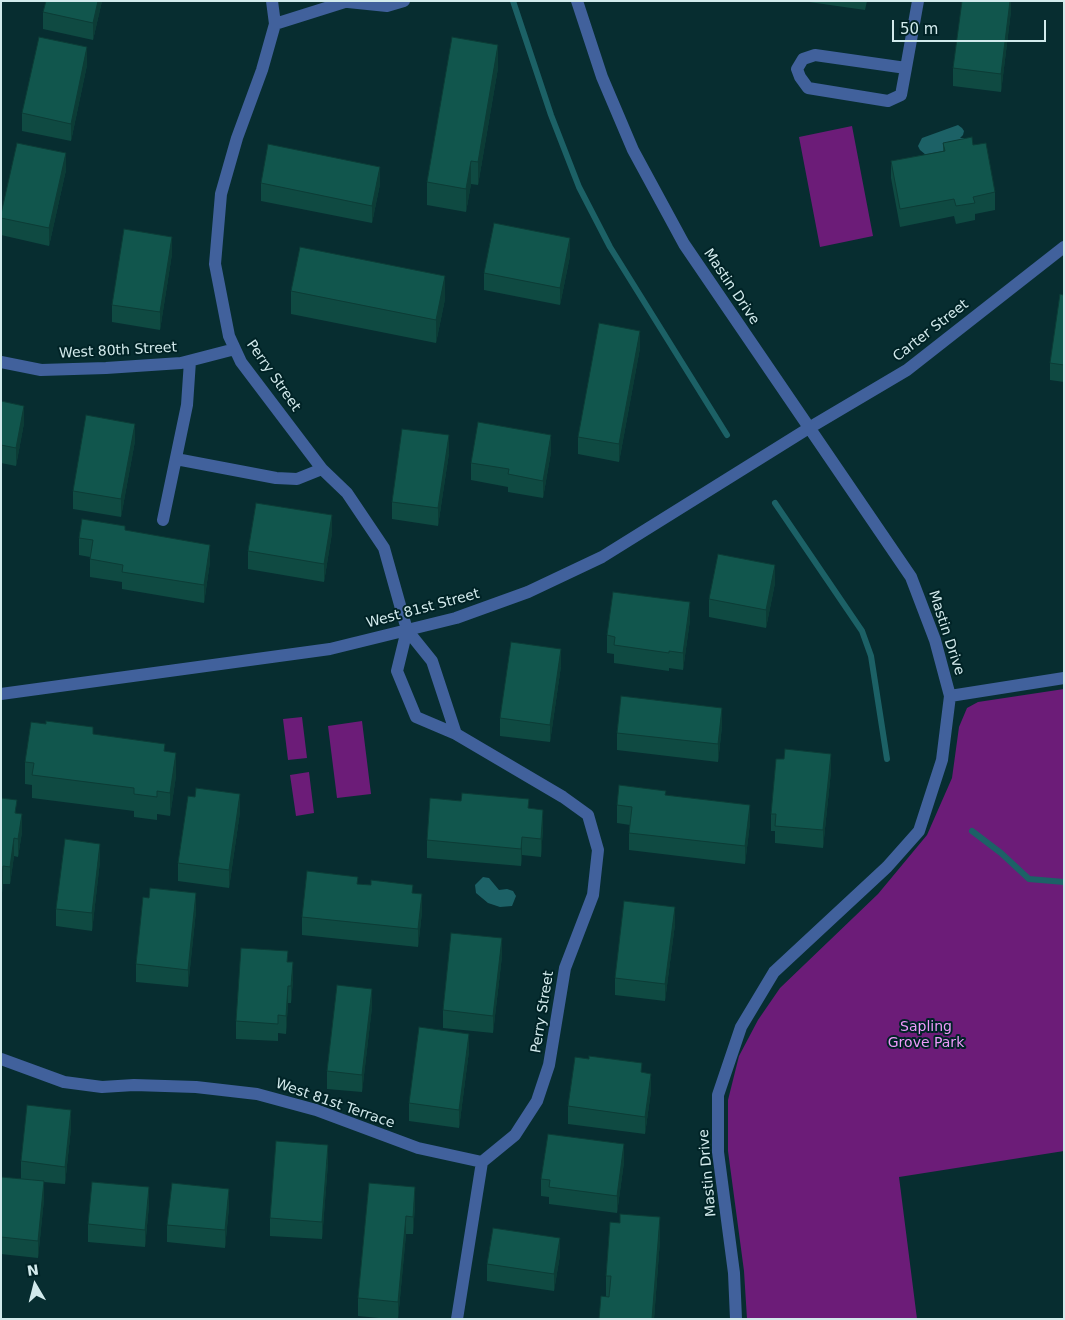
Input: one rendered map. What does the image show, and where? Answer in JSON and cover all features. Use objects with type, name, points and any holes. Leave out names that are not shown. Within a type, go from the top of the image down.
[{"type":"street","points":[[272,1],[275,24],[348,1],[387,6],[404,1]]},
{"type":"street","name":"Mastin Drive","points":[[577,1],[602,76],[633,150],[684,244],[911,577],[935,640],[950,696],[942,760],[919,831],[886,867],[774,972],[741,1027],[718,1095],[718,1152],[734,1273],[736,1319]]},
{"type":"street","points":[[906,68],[815,55],[803,59],[797,69],[808,88],[888,101],[900,95],[906,68],[918,1]]},
{"type":"street","name":"Perry Street","points":[[275,24],[262,70],[237,138],[221,194],[216,264],[229,336],[242,362],[322,468],[347,493],[384,548],[407,630],[432,661],[456,734]]},
{"type":"street","name":"Carter Street","points":[[809,428],[907,370],[1064,247]]},
{"type":"street","name":"West 80th Street","points":[[1,362],[41,370],[115,368],[181,363],[235,349]]},
{"type":"street","points":[[163,520],[187,405],[190,361]]},
{"type":"street","name":"West 81st Street","points":[[1,694],[330,649],[456,618],[528,592],[602,558],[809,428]]},
{"type":"street","points":[[176,459],[276,478],[297,479],[322,468]]},
{"type":"street","name":"Perry Street","points":[[407,630],[397,671],[416,717],[456,734],[563,797],[588,815],[598,850],[593,895],[565,968],[549,1065],[537,1101],[515,1135],[482,1162]]},
{"type":"street","points":[[950,696],[1064,678]]},
{"type":"street","name":"West 81st Terrace","points":[[1,1059],[64,1082],[102,1087],[196,1087],[257,1094],[316,1110],[418,1148],[482,1162]]},
{"type":"street","points":[[457,1319],[482,1162]]},
{"type":"green space","points":[[852,126],[873,236],[820,247],[799,137]]},
{"type":"green space","name":"Sapling Grove Park","points":[[1064,689],[1064,1151],[899,1177],[917,1319],[747,1319],[744,1271],[728,1151],[728,1100],[739,1056],[758,1020],[780,988],[878,894],[927,835],[952,778],[959,727],[967,708],[978,702]]},
{"type":"green space","points":[[302,717],[307,758],[288,760],[283,719]]},
{"type":"green space","points":[[362,721],[371,794],[337,798],[328,726]]},
{"type":"green space","points":[[309,772],[314,813],[296,816],[290,775]]},
{"type":"water","points":[[958,125],[964,131],[960,138],[966,138],[965,147],[926,155],[920,150],[918,146],[922,138]]},
{"type":"water","points":[[483,877],[489,878],[499,890],[507,889],[513,891],[516,896],[512,906],[500,907],[488,903],[476,893],[475,885]]},
{"type":"building","points":[[46,1],[98,1],[93,23],[43,12]]},
{"type":"building","points":[[962,1],[1010,1],[1001,74],[953,68]]},
{"type":"building","points":[[39,37],[87,47],[71,124],[22,113]]},
{"type":"building","points":[[452,37],[498,45],[478,162],[471,161],[466,189],[427,182]]},
{"type":"building","points":[[972,137],[973,145],[986,143],[995,192],[973,197],[975,203],[956,206],[954,199],[900,209],[891,161],[945,151],[943,143]]},
{"type":"building","points":[[17,143],[66,153],[49,228],[1,218]]},
{"type":"building","points":[[268,144],[380,167],[372,206],[261,183]]},
{"type":"building","points":[[494,223],[570,238],[560,288],[484,273]]},
{"type":"building","points":[[124,229],[172,237],[160,312],[112,305]]},
{"type":"building","points":[[300,247],[445,276],[436,320],[291,291]]},
{"type":"building","points":[[1064,292],[1064,365],[1050,363],[1060,294],[1063,295]]},
{"type":"building","points":[[599,323],[640,331],[619,444],[578,437]]},
{"type":"building","points":[[1,401],[24,406],[16,448],[1,445]]},
{"type":"building","points":[[86,415],[135,424],[121,499],[73,491]]},
{"type":"building","points":[[478,422],[551,435],[543,481],[508,474],[509,469],[471,463]]},
{"type":"building","points":[[402,429],[449,435],[438,508],[392,502]]},
{"type":"building","points":[[256,503],[332,515],[324,564],[248,551]]},
{"type":"building","points":[[82,519],[125,526],[125,530],[210,545],[204,585],[122,572],[123,565],[90,559],[93,540],[79,538]]},
{"type":"building","points":[[718,554],[775,565],[766,610],[709,599]]},
{"type":"building","points":[[613,592],[690,602],[683,653],[669,651],[669,653],[614,645],[615,637],[607,635]]},
{"type":"building","points":[[511,642],[561,649],[550,725],[500,718]]},
{"type":"building","points":[[621,696],[722,708],[718,744],[617,733]]},
{"type":"building","points":[[46,721],[93,727],[93,734],[165,744],[164,751],[176,753],[170,793],[157,791],[157,797],[134,794],[134,788],[32,775],[34,763],[25,762],[31,722],[46,724]]},
{"type":"building","points":[[785,749],[831,754],[823,830],[775,826],[776,814],[771,814],[776,759],[784,759]]},
{"type":"building","points":[[619,785],[666,791],[665,795],[750,805],[745,846],[629,833],[632,807],[617,805]]},
{"type":"building","points":[[196,788],[240,794],[229,870],[178,863],[188,796],[195,797]]},
{"type":"building","points":[[462,793],[529,799],[528,808],[543,810],[541,839],[522,837],[521,849],[427,840],[430,798],[461,801]]},
{"type":"building","points":[[1,798],[17,800],[15,813],[22,814],[18,839],[14,838],[10,867],[3,866],[2,876],[1,876]]},
{"type":"building","points":[[65,839],[100,844],[92,913],[56,909]]},
{"type":"building","points":[[307,871],[358,877],[357,884],[371,885],[371,880],[413,885],[412,893],[422,894],[418,929],[302,917]]},
{"type":"building","points":[[150,888],[196,893],[188,970],[136,964],[143,897],[149,898]]},
{"type":"building","points":[[624,901],[675,907],[665,984],[615,978]]},
{"type":"building","points":[[451,933],[502,938],[493,1016],[443,1010]]},
{"type":"building","points":[[241,948],[288,951],[287,962],[293,962],[291,986],[288,986],[286,1016],[278,1015],[278,1024],[236,1021]]},
{"type":"building","points":[[337,985],[372,989],[362,1075],[327,1071]]},
{"type":"building","points":[[419,1027],[469,1034],[459,1110],[409,1103]]},
{"type":"building","points":[[589,1056],[642,1063],[641,1072],[651,1074],[645,1117],[568,1106],[575,1057],[589,1059]]},
{"type":"building","points":[[27,1105],[71,1110],[65,1167],[21,1161]]},
{"type":"building","points":[[548,1134],[624,1144],[617,1196],[549,1187],[550,1180],[541,1179]]},
{"type":"building","points":[[276,1141],[328,1145],[322,1222],[270,1218]]},
{"type":"building","points":[[1,1177],[44,1181],[38,1241],[1,1237]]},
{"type":"building","points":[[92,1182],[149,1187],[145,1230],[88,1224]]},
{"type":"building","points":[[172,1183],[229,1189],[225,1230],[167,1225]]},
{"type":"building","points":[[369,1183],[415,1187],[413,1217],[406,1216],[398,1302],[358,1298]]},
{"type":"building","points":[[620,1214],[660,1217],[652,1319],[599,1319],[601,1296],[609,1297],[611,1276],[606,1276],[610,1222],[620,1223]]},
{"type":"building","points":[[493,1228],[560,1238],[554,1274],[487,1264]]},
{"type":"waterway","points":[[513,1],[551,115],[579,187],[610,247],[727,435]]},
{"type":"waterway","points":[[775,503],[862,631],[871,656],[887,759]]},
{"type":"waterway","points":[[972,831],[1001,853],[1029,879],[1064,882]]}]
